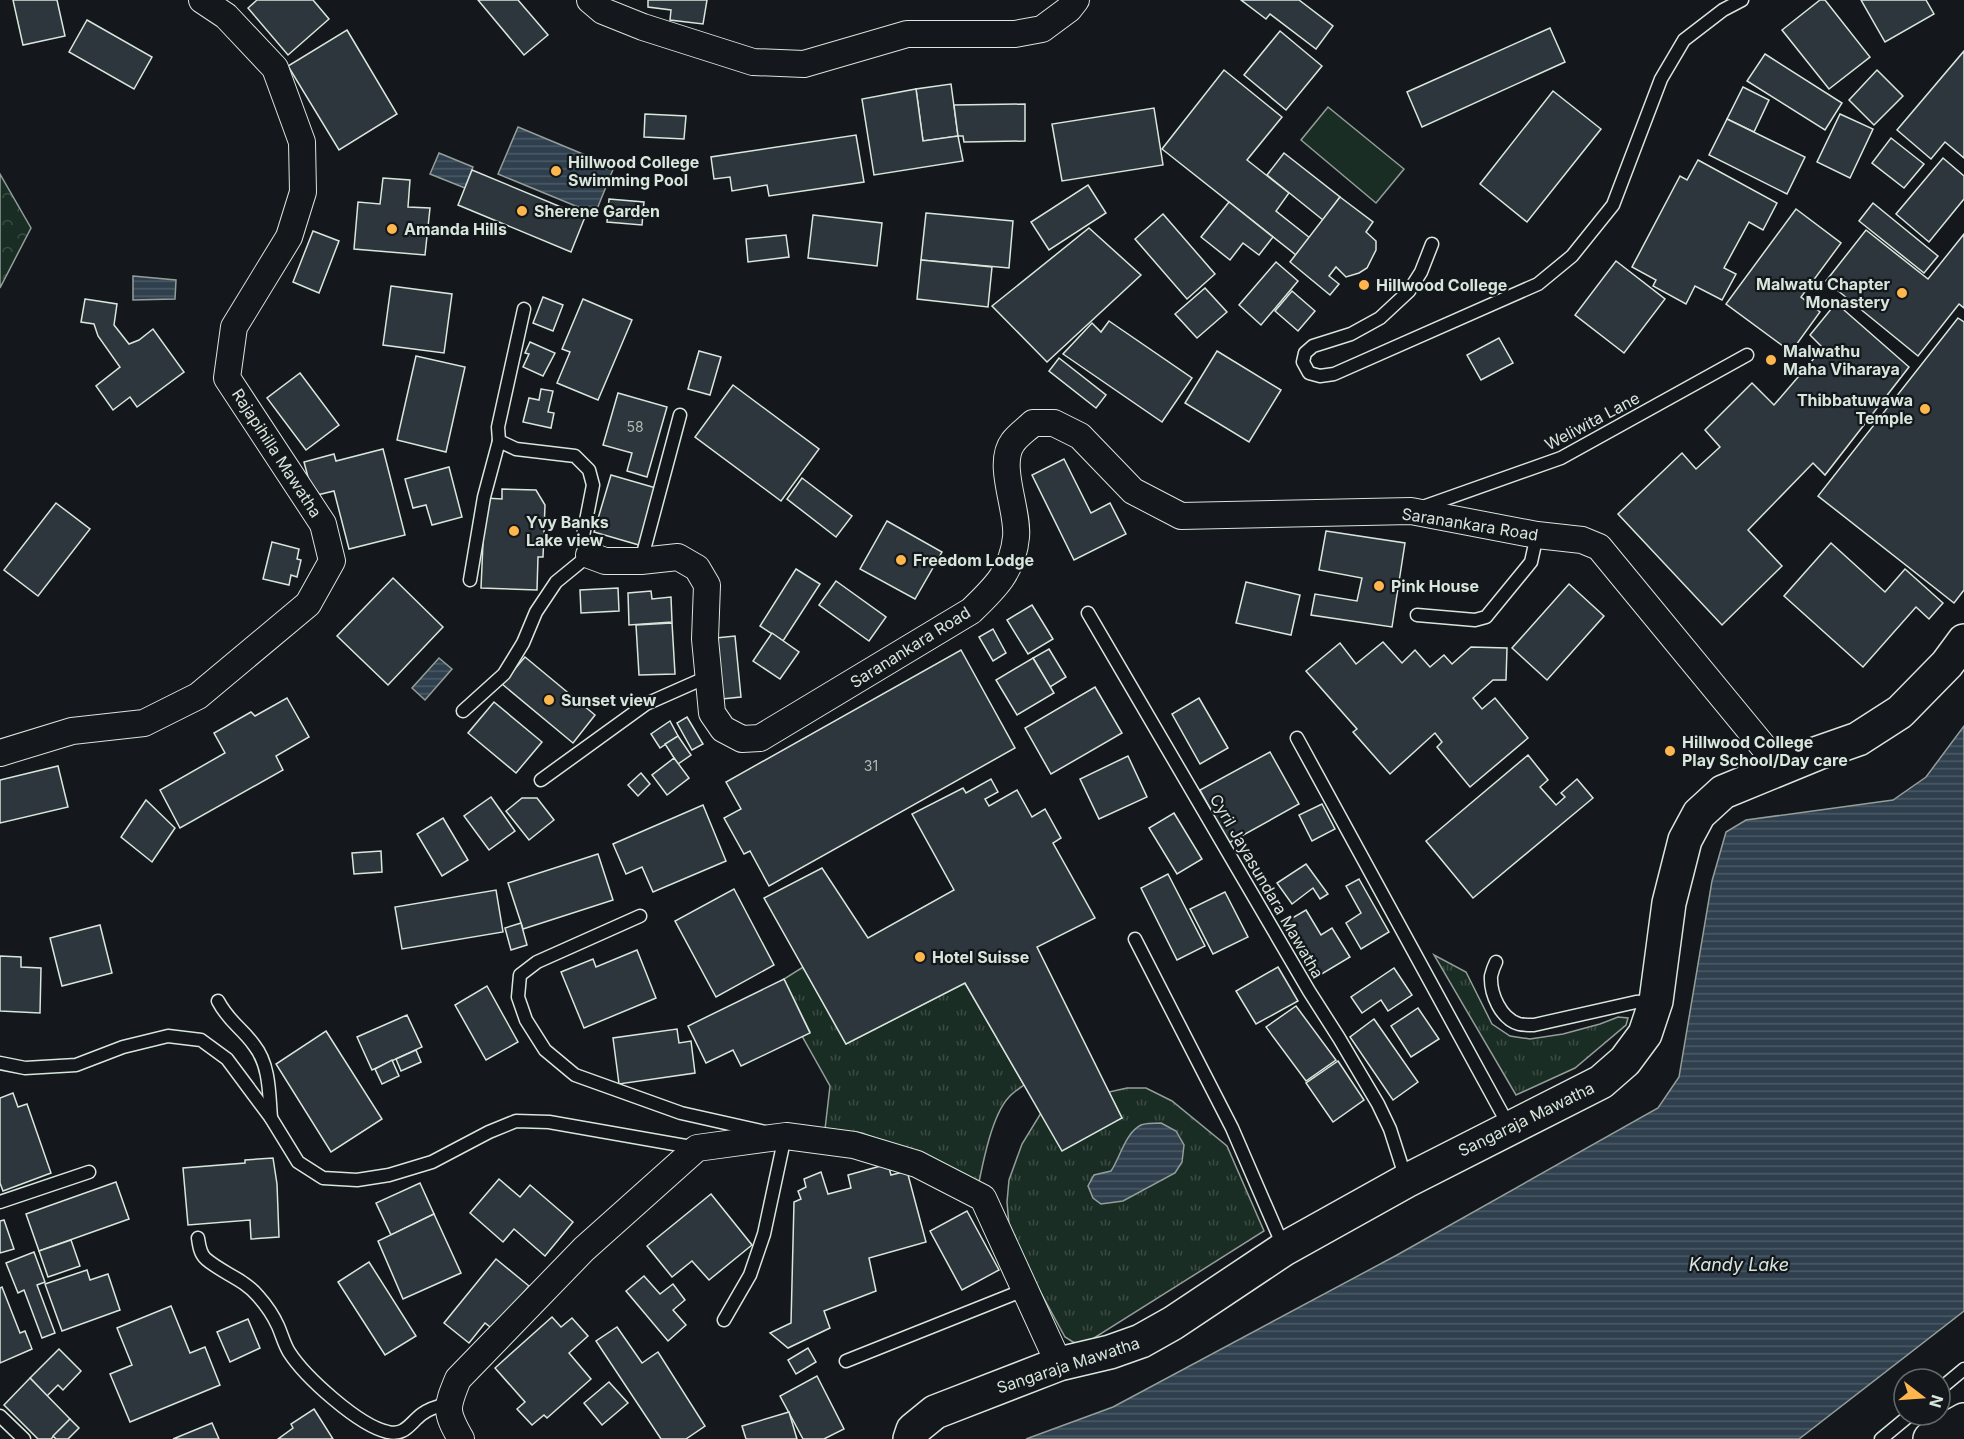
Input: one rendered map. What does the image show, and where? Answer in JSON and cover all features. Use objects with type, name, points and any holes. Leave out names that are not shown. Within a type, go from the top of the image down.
[{"type":"main road","name":"Sangaraja Mawatha","points":[[910,1439],[913,1430],[935,1412],[1059,1364],[1110,1352],[1141,1341],[1173,1323],[1284,1249],[1406,1181],[1601,1082],[1625,1061],[1645,1034],[1656,1001],[1669,903],[1685,840],[1699,814],[1723,792],[1858,740],[1900,712],[1947,664],[1964,641]]},
{"type":"main road","points":[[1930,1439],[1964,1420]]},
{"type":"street","name":"Rajapihilla Mawatha","points":[[0,753],[72,731],[144,723],[198,696],[308,604],[332,561],[322,524],[227,378],[234,327],[289,237],[303,192],[302,142],[275,68],[226,16],[202,0]]},
{"type":"street","points":[[590,0],[603,11],[643,27],[753,62],[804,64],[907,34],[1015,34],[1042,29],[1069,9],[1076,0]]},
{"type":"street","name":"Saranankara Road","points":[[589,555],[605,561],[640,561],[678,557],[697,568],[707,585],[705,639],[712,713],[723,729],[742,739],[760,738],[971,611],[998,585],[1008,568],[1016,537],[1006,460],[1012,442],[1033,423],[1054,423],[1080,436],[1133,491],[1181,516],[1411,511],[1537,535],[1582,540],[1599,547],[1781,768]]},
{"type":"street","points":[[461,1439],[450,1417],[447,1404],[458,1379],[576,1257],[697,1148],[786,1136],[854,1145],[917,1164],[983,1198],[1059,1364]]},
{"type":"lane","points":[[1432,244],[1421,272],[1409,291],[1380,318],[1351,334],[1313,346],[1305,353],[1303,362],[1309,373],[1320,376],[1334,374],[1500,301],[1538,284],[1572,256],[1613,205],[1661,79],[1684,40],[1723,10],[1742,0]]},
{"type":"lane","points":[[470,580],[484,497],[499,441],[498,427],[524,309]]},
{"type":"lane","name":"Weliwita Lane","points":[[1411,511],[1561,458],[1747,355]]},
{"type":"lane","points":[[640,561],[680,415]]},
{"type":"lane","points":[[463,711],[504,674],[523,643],[536,612],[556,582],[589,555],[584,536],[593,485],[589,470],[575,456],[516,449],[499,441]]},
{"type":"lane","points":[[1418,615],[1475,620],[1486,616],[1531,562],[1537,535]]},
{"type":"lane","name":"Cyril Jayasundara Mawatha","points":[[1088,614],[1309,991],[1378,1104],[1390,1129],[1406,1181]]},
{"type":"lane","points":[[541,780],[646,704],[707,677]]},
{"type":"lane","points":[[1297,738],[1510,1127]]},
{"type":"lane","points":[[640,916],[537,962],[520,975],[518,997],[526,1020],[545,1050],[575,1075],[670,1110],[786,1136],[764,1234],[750,1275],[724,1320]]},
{"type":"lane","points":[[1135,939],[1232,1128],[1284,1249]]},
{"type":"lane","points":[[1496,962],[1491,976],[1500,1010],[1518,1024],[1534,1025],[1636,1002],[1656,1001]]},
{"type":"lane","points":[[218,1001],[226,1016],[247,1035],[264,1062],[271,1118]]},
{"type":"lane","points":[[0,1063],[25,1068],[76,1065],[123,1047],[168,1036],[201,1040],[227,1059],[271,1118],[298,1162],[323,1178],[357,1180],[389,1175],[432,1162],[516,1120],[549,1122],[697,1148]]},
{"type":"lane","points":[[0,1202],[88,1172]]},
{"type":"lane","points":[[198,1238],[205,1258],[252,1289],[266,1304],[288,1350],[305,1373],[337,1402],[362,1419],[380,1429],[398,1433],[404,1431],[433,1407],[447,1404]]},
{"type":"lane","points":[[846,1361],[1024,1290]]},
{"type":"lane","points":[[1952,1379],[1964,1369]]},
{"type":"lane","points":[[0,1416],[24,1439]]},
{"type":"lane","points":[[1881,1439],[1896,1427]]},
{"type":"green space","points":[[1328,107],[1404,169],[1376,203],[1301,140]]},
{"type":"green space","points":[[0,174],[31,228],[0,288]]},
{"type":"green space","points":[[1434,955],[1466,972],[1492,1024],[1510,1036],[1530,1039],[1563,1034],[1618,1017],[1628,1018],[1626,1025],[1575,1068],[1516,1095]]},
{"type":"green space","points":[[803,967],[846,1044],[965,983],[1024,1085],[1009,1097],[998,1115],[989,1139],[978,1187],[916,1154],[862,1133],[825,1129],[830,1086],[802,1036],[810,1032],[784,979]]},
{"type":"green space","points":[[1127,1088],[1146,1088],[1172,1101],[1227,1146],[1264,1231],[1083,1345],[1065,1337],[1010,1236],[1007,1202],[1009,1180],[1022,1144],[1041,1113],[1122,1118],[1109,1092]]},
{"type":"water","name":"Hillwood College Swimming Pool","points":[[518,127],[614,167],[595,214],[498,174]]},
{"type":"water","points":[[439,153],[473,167],[465,188],[430,174]]},
{"type":"water","points":[[133,276],[176,280],[175,299],[133,300]]},
{"type":"water","points":[[439,658],[452,669],[425,700],[412,688]]},
{"type":"water","name":"Kandy Lake","points":[[1964,726],[1964,1311],[1799,1439],[1026,1439],[1113,1407],[1397,1255],[1658,1108],[1679,1077],[1712,881],[1726,832],[1746,820],[1893,800],[1926,777]]},
{"type":"water","points":[[1148,1123],[1161,1123],[1176,1131],[1184,1145],[1182,1162],[1175,1173],[1123,1201],[1101,1204],[1093,1198],[1088,1186],[1094,1175],[1111,1171],[1123,1146],[1135,1129]]},
{"type":"building","points":[[13,0],[57,0],[65,36],[23,45]]},
{"type":"building","points":[[257,0],[313,0],[329,19],[288,55],[248,8]]},
{"type":"building","points":[[478,0],[518,0],[548,35],[524,55]]},
{"type":"building","points":[[648,0],[707,0],[703,24],[670,20],[671,10],[648,7]]},
{"type":"building","points":[[1241,0],[1299,0],[1333,26],[1316,49],[1270,14],[1266,19]]},
{"type":"building","points":[[1820,0],[1825,0],[1870,57],[1829,89],[1782,30]]},
{"type":"building","points":[[1861,0],[1926,0],[1934,14],[1885,42]]},
{"type":"building","points":[[87,20],[152,57],[134,89],[69,52]]},
{"type":"building","points":[[1550,28],[1565,62],[1422,127],[1407,92]]},
{"type":"building","points":[[347,30],[397,114],[339,150],[288,66]]},
{"type":"building","points":[[1280,31],[1322,66],[1286,110],[1244,75]]},
{"type":"building","points":[[1964,51],[1964,158],[1945,142],[1931,159],[1897,130]]},
{"type":"building","points":[[1765,54],[1842,103],[1825,130],[1747,81]]},
{"type":"building","points":[[1224,70],[1282,117],[1247,160],[1289,193],[1276,211],[1310,238],[1296,255],[1162,149]]},
{"type":"building","points":[[1877,70],[1903,96],[1874,125],[1849,100]]},
{"type":"building","points":[[951,84],[958,136],[923,141],[916,89]]},
{"type":"building","points":[[1743,87],[1769,100],[1754,132],[1727,119]]},
{"type":"building","points":[[916,89],[923,141],[958,136],[963,161],[874,175],[862,99]]},
{"type":"building","points":[[1553,91],[1601,129],[1527,222],[1480,184]]},
{"type":"building","points":[[1025,104],[1025,141],[964,142],[963,136],[958,136],[954,105]]},
{"type":"building","points":[[1154,108],[1163,165],[1062,181],[1052,124]]},
{"type":"building","points":[[645,114],[686,116],[684,139],[644,137]]},
{"type":"building","points":[[1840,114],[1873,129],[1850,178],[1817,162]]},
{"type":"building","points":[[1727,119],[1805,157],[1787,194],[1709,155]]},
{"type":"building","points":[[856,135],[864,182],[769,196],[767,185],[732,191],[730,177],[714,179],[711,157]]},
{"type":"building","points":[[1891,138],[1924,164],[1904,188],[1872,163]]},
{"type":"building","points":[[1284,153],[1340,197],[1323,220],[1267,175]]},
{"type":"building","points":[[1943,158],[1964,176],[1964,199],[1929,242],[1896,214]]},
{"type":"building","points":[[1698,160],[1777,203],[1763,230],[1749,222],[1724,268],[1736,274],[1722,300],[1695,286],[1686,304],[1653,286],[1656,280],[1632,267],[1680,176],[1687,180]]},
{"type":"building","name":"Sherene Garden","points":[[472,170],[585,217],[571,252],[458,205]]},
{"type":"building","name":"Amanda Hills","points":[[383,178],[410,180],[408,207],[430,208],[425,255],[354,249],[358,202],[380,204]]},
{"type":"building","points":[[1088,185],[1106,213],[1049,250],[1031,222]]},
{"type":"building","points":[[1340,197],[1373,222],[1366,232],[1376,241],[1376,250],[1367,268],[1359,273],[1346,277],[1336,267],[1329,276],[1339,284],[1330,295],[1290,262]]},
{"type":"building","points":[[609,199],[644,202],[642,225],[607,222]]},
{"type":"building","points":[[1229,202],[1273,237],[1259,255],[1243,243],[1230,260],[1201,237]]},
{"type":"building","points":[[1873,203],[1938,256],[1924,273],[1859,221]]},
{"type":"building","points":[[1796,209],[1841,243],[1801,297],[1820,312],[1791,352],[1726,304]]},
{"type":"building","points":[[926,213],[1013,221],[1009,268],[921,260]]},
{"type":"building","points":[[1163,214],[1215,274],[1187,299],[1135,239]]},
{"type":"building","points":[[813,215],[882,223],[877,266],[808,258]]},
{"type":"building","points":[[1089,228],[1141,275],[1047,362],[992,306]]},
{"type":"building","name":"Malwatu Chapter Monastery","points":[[1866,230],[1928,279],[1964,234],[1964,308],[1959,304],[1918,356],[1826,281]]},
{"type":"building","points":[[313,231],[339,241],[319,293],[293,282]]},
{"type":"building","points":[[786,235],[789,257],[748,262],[746,239]]},
{"type":"building","points":[[921,260],[992,267],[988,307],[917,299]]},
{"type":"building","points":[[1616,261],[1665,299],[1624,353],[1575,315]]},
{"type":"building","points":[[1276,262],[1298,281],[1261,325],[1239,305]]},
{"type":"building","points":[[391,286],[452,294],[444,353],[383,345]]},
{"type":"building","points":[[1205,288],[1227,312],[1197,338],[1175,314]]},
{"type":"building","points":[[1292,291],[1315,311],[1298,331],[1275,311]]},
{"type":"building","points":[[543,297],[563,305],[553,331],[533,323]]},
{"type":"building","points":[[85,299],[117,304],[114,325],[129,344],[139,340],[153,329],[184,372],[137,407],[130,397],[113,410],[96,386],[120,367],[98,336],[94,324],[81,322]]},
{"type":"building","points":[[583,299],[632,320],[598,400],[557,383],[570,352],[562,349]]},
{"type":"building","points":[[1836,303],[1909,367],[1825,475],[1813,463],[1748,530],[1782,566],[1722,625],[1618,514],[1682,453],[1696,469],[1720,447],[1705,430],[1752,383],[1774,405],[1823,348],[1810,335]]},
{"type":"building","name":"Thibbatuwawa Temple","points":[[1958,318],[1964,322],[1964,590],[1954,603],[1818,496]]},
{"type":"building","points":[[1109,321],[1192,378],[1162,422],[1063,354],[1092,323],[1101,332]]},
{"type":"building","points":[[1499,338],[1513,363],[1481,380],[1467,355]]},
{"type":"building","points":[[530,342],[555,353],[543,376],[523,367],[529,354],[525,353]]},
{"type":"building","points":[[699,351],[721,357],[710,395],[688,389]]},
{"type":"building","points":[[1217,351],[1281,390],[1249,442],[1185,403]]},
{"type":"building","points":[[416,356],[465,367],[446,452],[397,440]]},
{"type":"building","points":[[1059,358],[1106,395],[1096,408],[1049,371]]},
{"type":"building","points":[[300,373],[339,425],[306,450],[267,398]]},
{"type":"building","points":[[733,385],[819,449],[781,501],[695,437]]},
{"type":"building","points":[[541,389],[553,391],[548,412],[554,413],[551,428],[523,422],[529,398],[539,400]]},
{"type":"building","points":[[618,393],[667,407],[647,477],[627,471],[632,453],[603,445]]},
{"type":"building","points":[[383,449],[405,535],[349,549],[334,491],[313,496],[304,462],[334,454],[336,461]]},
{"type":"building","points":[[1064,459],[1091,513],[1110,503],[1126,534],[1074,560],[1032,475]]},
{"type":"building","points":[[449,467],[462,517],[432,525],[426,505],[413,508],[405,479]]},
{"type":"building","points":[[611,475],[656,488],[639,545],[594,532]]},
{"type":"building","points":[[802,478],[852,516],[836,537],[787,499]]},
{"type":"building","name":"Yvy Banks Lake view","points":[[502,489],[536,490],[545,505],[543,557],[538,557],[537,590],[481,588],[485,498],[502,499]]},
{"type":"building","points":[[56,503],[90,529],[38,596],[4,570]]},
{"type":"building","name":"Freedom Lodge","points":[[887,521],[942,552],[915,599],[860,569]]},
{"type":"building","name":"Pink House","points":[[1326,531],[1405,543],[1392,627],[1311,615],[1315,594],[1357,601],[1362,578],[1319,570]]},
{"type":"building","points":[[272,542],[299,549],[297,559],[301,560],[297,577],[291,575],[289,585],[263,579]]},
{"type":"building","points":[[1831,543],[1885,592],[1905,569],[1943,603],[1929,619],[1916,607],[1863,667],[1784,596]]},
{"type":"building","points":[[796,569],[820,584],[783,641],[760,626]]},
{"type":"building","points":[[393,578],[443,627],[388,685],[337,636]]},
{"type":"building","points":[[836,581],[886,617],[869,641],[819,605]]},
{"type":"building","points":[[1246,582],[1300,595],[1291,635],[1236,623]]},
{"type":"building","points":[[1569,584],[1604,616],[1547,680],[1512,648]]},
{"type":"building","points":[[618,588],[619,611],[581,613],[580,590]]},
{"type":"building","points":[[651,591],[652,599],[671,597],[672,622],[629,625],[628,593]]},
{"type":"building","points":[[1032,605],[1053,639],[1028,654],[1007,620]]},
{"type":"building","points":[[672,623],[675,674],[639,675],[636,625]]},
{"type":"building","points":[[993,629],[1006,653],[993,661],[979,637]]},
{"type":"building","points":[[772,633],[799,652],[780,679],[753,661]]},
{"type":"building","points":[[735,636],[741,697],[712,700],[706,639]]},
{"type":"building","points":[[1383,642],[1402,663],[1415,650],[1430,667],[1444,655],[1452,664],[1471,647],[1507,648],[1506,680],[1493,680],[1473,698],[1482,709],[1495,698],[1528,738],[1470,787],[1437,747],[1442,742],[1435,733],[1390,774],[1353,732],[1357,729],[1306,671],[1340,643],[1356,664]]},
{"type":"building","points":[[1049,649],[1066,677],[1050,687],[1033,658]]},
{"type":"building","points":[[961,650],[1015,748],[769,886],[750,851],[744,854],[724,818],[741,809],[726,782]]},
{"type":"building","name":"Sunset view","points":[[525,657],[595,715],[573,743],[502,684]]},
{"type":"building","points":[[1033,658],[1054,693],[1017,715],[996,680]]},
{"type":"building","points":[[1095,687],[1122,733],[1051,774],[1025,728]]},
{"type":"building","points":[[287,698],[309,737],[276,756],[283,770],[180,828],[160,790],[225,753],[214,733],[251,712],[255,716]]},
{"type":"building","points":[[1199,698],[1228,748],[1200,764],[1172,714]]},
{"type":"building","points":[[494,702],[542,742],[516,773],[468,733]]},
{"type":"building","points":[[687,717],[703,744],[692,750],[677,723]]},
{"type":"building","points":[[670,721],[678,736],[660,748],[651,734]]},
{"type":"building","points":[[678,736],[691,755],[678,764],[665,744]]},
{"type":"building","points":[[1270,752],[1299,804],[1229,843],[1200,790]]},
{"type":"building","points":[[1528,755],[1548,780],[1540,787],[1556,805],[1565,797],[1561,793],[1577,779],[1593,798],[1473,898],[1426,841]]},
{"type":"building","points":[[1128,756],[1147,797],[1099,819],[1080,779]]},
{"type":"building","points":[[674,758],[689,778],[667,795],[652,775]]},
{"type":"building","points":[[58,766],[68,807],[0,823],[0,780]]},
{"type":"building","points":[[641,773],[650,784],[638,796],[628,785]]},
{"type":"building","name":"Hotel Suisse","points":[[991,779],[998,792],[985,799],[989,806],[1017,790],[1032,817],[1045,809],[1061,838],[1053,843],[1095,918],[1037,947],[1122,1118],[1062,1151],[965,983],[846,1044],[764,898],[822,868],[868,938],[954,890],[912,814],[963,788],[966,793]]},
{"type":"building","points":[[491,797],[515,831],[489,850],[464,816]]},
{"type":"building","points":[[522,798],[537,798],[554,820],[529,840],[506,811]]},
{"type":"building","points":[[146,800],[175,828],[152,862],[121,837]]},
{"type":"building","points":[[1322,804],[1335,829],[1312,841],[1299,815]]},
{"type":"building","points":[[703,805],[726,861],[653,892],[642,867],[626,874],[613,844]]},
{"type":"building","points":[[1174,813],[1202,859],[1177,874],[1149,828]]},
{"type":"building","points":[[443,818],[468,860],[442,876],[417,834]]},
{"type":"building","points":[[381,851],[382,872],[354,874],[352,853]]},
{"type":"building","points":[[598,854],[613,900],[523,929],[508,883]]},
{"type":"building","points":[[1306,864],[1328,894],[1320,899],[1313,888],[1292,904],[1277,883]]},
{"type":"building","points":[[1168,874],[1205,946],[1177,960],[1141,888]]},
{"type":"building","points":[[1359,879],[1389,932],[1361,949],[1346,923],[1361,913],[1346,886]]},
{"type":"building","points":[[734,889],[774,965],[716,997],[675,921]]},
{"type":"building","points":[[496,890],[503,932],[402,949],[395,907]]},
{"type":"building","points":[[1225,892],[1248,937],[1213,954],[1190,909]]},
{"type":"building","points":[[1306,910],[1321,935],[1332,928],[1350,957],[1315,978],[1282,924]]},
{"type":"building","points":[[521,923],[527,945],[511,950],[505,928]]},
{"type":"building","points":[[100,925],[112,973],[62,986],[50,938]]},
{"type":"building","points":[[637,950],[656,998],[584,1028],[561,972],[593,959],[596,967]]},
{"type":"building","points":[[0,956],[21,957],[21,967],[41,968],[40,1013],[0,1011]]},
{"type":"building","points":[[1278,967],[1298,1001],[1256,1024],[1236,991]]},
{"type":"building","points":[[1394,968],[1412,995],[1388,1011],[1381,1000],[1362,1013],[1351,997]]},
{"type":"building","points":[[784,979],[810,1033],[741,1066],[733,1050],[706,1063],[688,1026]]},
{"type":"building","points":[[487,986],[518,1042],[486,1060],[455,1005]]},
{"type":"building","points":[[1296,1006],[1336,1060],[1306,1081],[1266,1027]]},
{"type":"building","points":[[1418,1008],[1439,1039],[1411,1057],[1391,1026]]},
{"type":"building","points":[[407,1015],[422,1047],[372,1070],[357,1037]]},
{"type":"building","points":[[1374,1019],[1418,1082],[1393,1100],[1350,1037]]},
{"type":"building","points":[[677,1029],[679,1043],[691,1041],[695,1073],[619,1084],[613,1038]]},
{"type":"building","points":[[326,1031],[382,1119],[331,1152],[276,1064]]},
{"type":"building","points":[[416,1050],[421,1062],[401,1071],[396,1059]]},
{"type":"building","points":[[392,1060],[399,1076],[382,1084],[375,1069]]},
{"type":"building","points":[[1338,1061],[1364,1100],[1333,1122],[1306,1083]]},
{"type":"building","points":[[13,1093],[18,1107],[27,1104],[51,1173],[3,1191],[0,1183],[0,1098]]},
{"type":"building","points":[[273,1158],[277,1184],[279,1237],[251,1239],[250,1220],[188,1225],[183,1168],[245,1163],[245,1160]]},
{"type":"building","points":[[888,1164],[891,1175],[907,1171],[926,1242],[869,1258],[876,1291],[824,1311],[830,1328],[788,1348],[770,1333],[791,1323],[794,1202],[801,1199],[798,1191],[806,1187],[804,1179],[821,1172],[828,1194],[851,1188],[848,1175]]},
{"type":"building","points":[[499,1179],[520,1197],[530,1185],[573,1222],[545,1256],[514,1229],[503,1242],[470,1213]]},
{"type":"building","points":[[116,1182],[129,1219],[39,1251],[26,1214]]},
{"type":"building","points":[[420,1183],[434,1214],[391,1235],[376,1203]]},
{"type":"building","points":[[711,1194],[752,1245],[709,1280],[692,1261],[672,1277],[647,1246]]},
{"type":"building","points":[[967,1211],[999,1270],[962,1290],[930,1231]]},
{"type":"building","points":[[434,1214],[461,1273],[403,1299],[378,1241]]},
{"type":"building","points":[[4,1220],[14,1249],[0,1253],[0,1221]]},
{"type":"building","points":[[71,1240],[80,1266],[48,1277],[39,1251]]},
{"type":"building","points":[[34,1252],[45,1282],[37,1285],[55,1333],[42,1338],[24,1290],[18,1293],[6,1263]]},
{"type":"building","points":[[496,1259],[529,1286],[494,1330],[485,1323],[469,1343],[444,1323]]},
{"type":"building","points":[[369,1262],[416,1336],[385,1355],[338,1282]]},
{"type":"building","points":[[87,1270],[90,1280],[108,1274],[120,1310],[62,1331],[45,1284]]},
{"type":"building","points":[[644,1276],[660,1294],[673,1284],[685,1300],[673,1310],[686,1325],[668,1341],[626,1291]]},
{"type":"building","points":[[2,1287],[20,1333],[25,1331],[32,1349],[0,1363],[0,1288]]},
{"type":"building","points":[[171,1306],[190,1353],[205,1347],[220,1385],[130,1422],[110,1374],[132,1365],[117,1328]]},
{"type":"building","points":[[552,1317],[561,1327],[572,1318],[588,1336],[569,1353],[591,1379],[547,1418],[544,1415],[532,1425],[517,1409],[525,1402],[495,1368]]},
{"type":"building","points":[[248,1319],[260,1348],[230,1362],[217,1332]]},
{"type":"building","points":[[617,1327],[642,1363],[658,1352],[705,1426],[686,1439],[661,1439],[596,1341]]},
{"type":"building","points":[[808,1348],[816,1362],[796,1374],[788,1360]]},
{"type":"building","points":[[59,1349],[81,1371],[63,1390],[58,1385],[47,1396],[30,1378]]},
{"type":"building","points":[[817,1376],[844,1429],[824,1439],[803,1439],[780,1396]]},
{"type":"building","points":[[30,1378],[70,1419],[51,1439],[38,1439],[4,1405]]},
{"type":"building","points":[[609,1382],[628,1403],[602,1425],[584,1403]]},
{"type":"building","points":[[314,1409],[333,1439],[278,1439],[293,1428],[291,1424]]},
{"type":"building","points":[[789,1412],[797,1439],[746,1439],[742,1426]]},
{"type":"building","points":[[70,1419],[79,1428],[68,1439],[56,1439],[53,1436]]},
{"type":"building","points":[[212,1423],[219,1439],[173,1439]]},
{"type":"place","name":"Hillwood College Swimming Pool","points":[[556,171]]},
{"type":"place","name":"Sherene Garden","points":[[522,211]]},
{"type":"place","name":"Amanda Hills","points":[[392,229]]},
{"type":"place","name":"Hillwood College","points":[[1364,285]]},
{"type":"place","name":"Malwatu Chapter Monastery","points":[[1902,293]]},
{"type":"place","name":"Malwathu Maha Viharaya","points":[[1771,360]]},
{"type":"place","name":"Thibbatuwawa Temple","points":[[1925,409]]},
{"type":"place","name":"Yvy Banks Lake view","points":[[514,531]]},
{"type":"place","name":"Freedom Lodge","points":[[901,560]]},
{"type":"place","name":"Pink House","points":[[1379,586]]},
{"type":"place","name":"Sunset view","points":[[549,700]]},
{"type":"place","name":"Hillwood College Play School/Day care","points":[[1670,751]]},
{"type":"place","name":"Hotel Suisse","points":[[920,957]]}]
